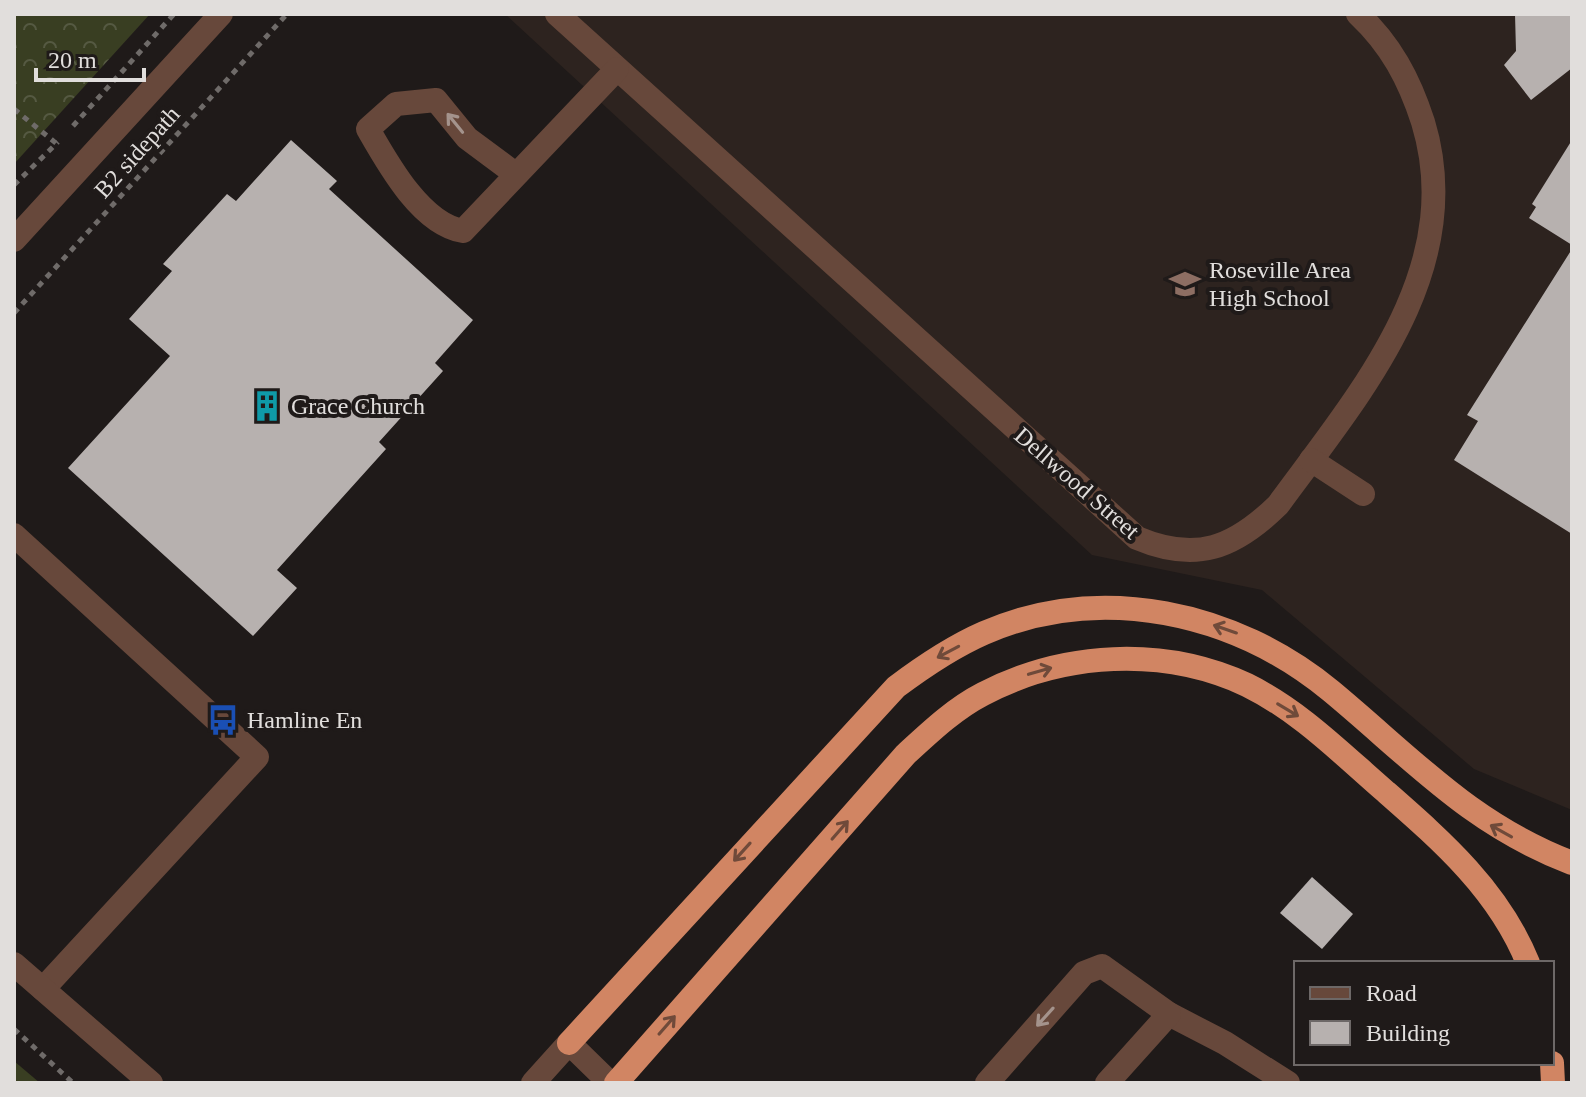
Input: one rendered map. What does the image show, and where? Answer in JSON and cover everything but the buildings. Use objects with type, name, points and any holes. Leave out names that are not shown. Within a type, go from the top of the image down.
[{"type":"highway","points":[[569,1043],[896,687],[938,656],[973,638],[1035,616],[1086,608],[1139,608],[1190,617],[1252,639],[1329,690],[1487,823],[1533,848],[1572,863]]},
{"type":"highway","points":[[613,1083],[928,734],[981,695],[1029,674],[1067,664],[1119,658],[1197,667],[1247,685],[1303,719],[1449,847],[1492,897],[1527,961]]},
{"type":"street","points":[[14,240],[221,14]]},
{"type":"street","name":"Dellwood Street","points":[[557,14],[1137,538],[1162,549],[1183,551],[1231,542],[1256,527],[1278,505],[1399,329],[1422,277],[1434,220],[1432,153],[1411,84],[1382,36],[1358,14]]},
{"type":"street","points":[[514,173],[467,138],[436,100],[396,104],[368,129],[407,191],[449,229],[463,231],[514,173],[617,69]]},
{"type":"street","points":[[1311,460],[1363,494]]},
{"type":"street","points":[[14,535],[257,757],[43,989]]},
{"type":"street","points":[[14,964],[151,1083]]},
{"type":"street","points":[[987,1083],[1084,973],[1102,966],[1169,1014],[1225,1043],[1288,1083]]},
{"type":"street","points":[[1107,1083],[1169,1014]]},
{"type":"street","points":[[538,1081],[569,1043],[613,1083]]},
{"type":"path","points":[[14,185],[57,144],[174,14]]},
{"type":"path","name":"B2 sidepath","points":[[14,313],[287,14]]},
{"type":"path","points":[[14,109],[57,144]]},
{"type":"path","points":[[14,1029],[73,1083]]},
{"type":"shaded area","name":"Roseville Area High School","points":[[505,14],[1572,14],[1572,810],[1474,769],[1262,590],[1092,555]]},
{"type":"green space","points":[[14,14],[150,14],[14,164]]},
{"type":"green space","points":[[14,1061],[40,1083],[14,1083]]},
{"type":"place","name":"Roseville Area High School","points":[[1185,284]]},
{"type":"place","name":"Grace Church","points":[[267,406]]},
{"type":"place","name":"Hamline En","points":[[223,720]]}]
